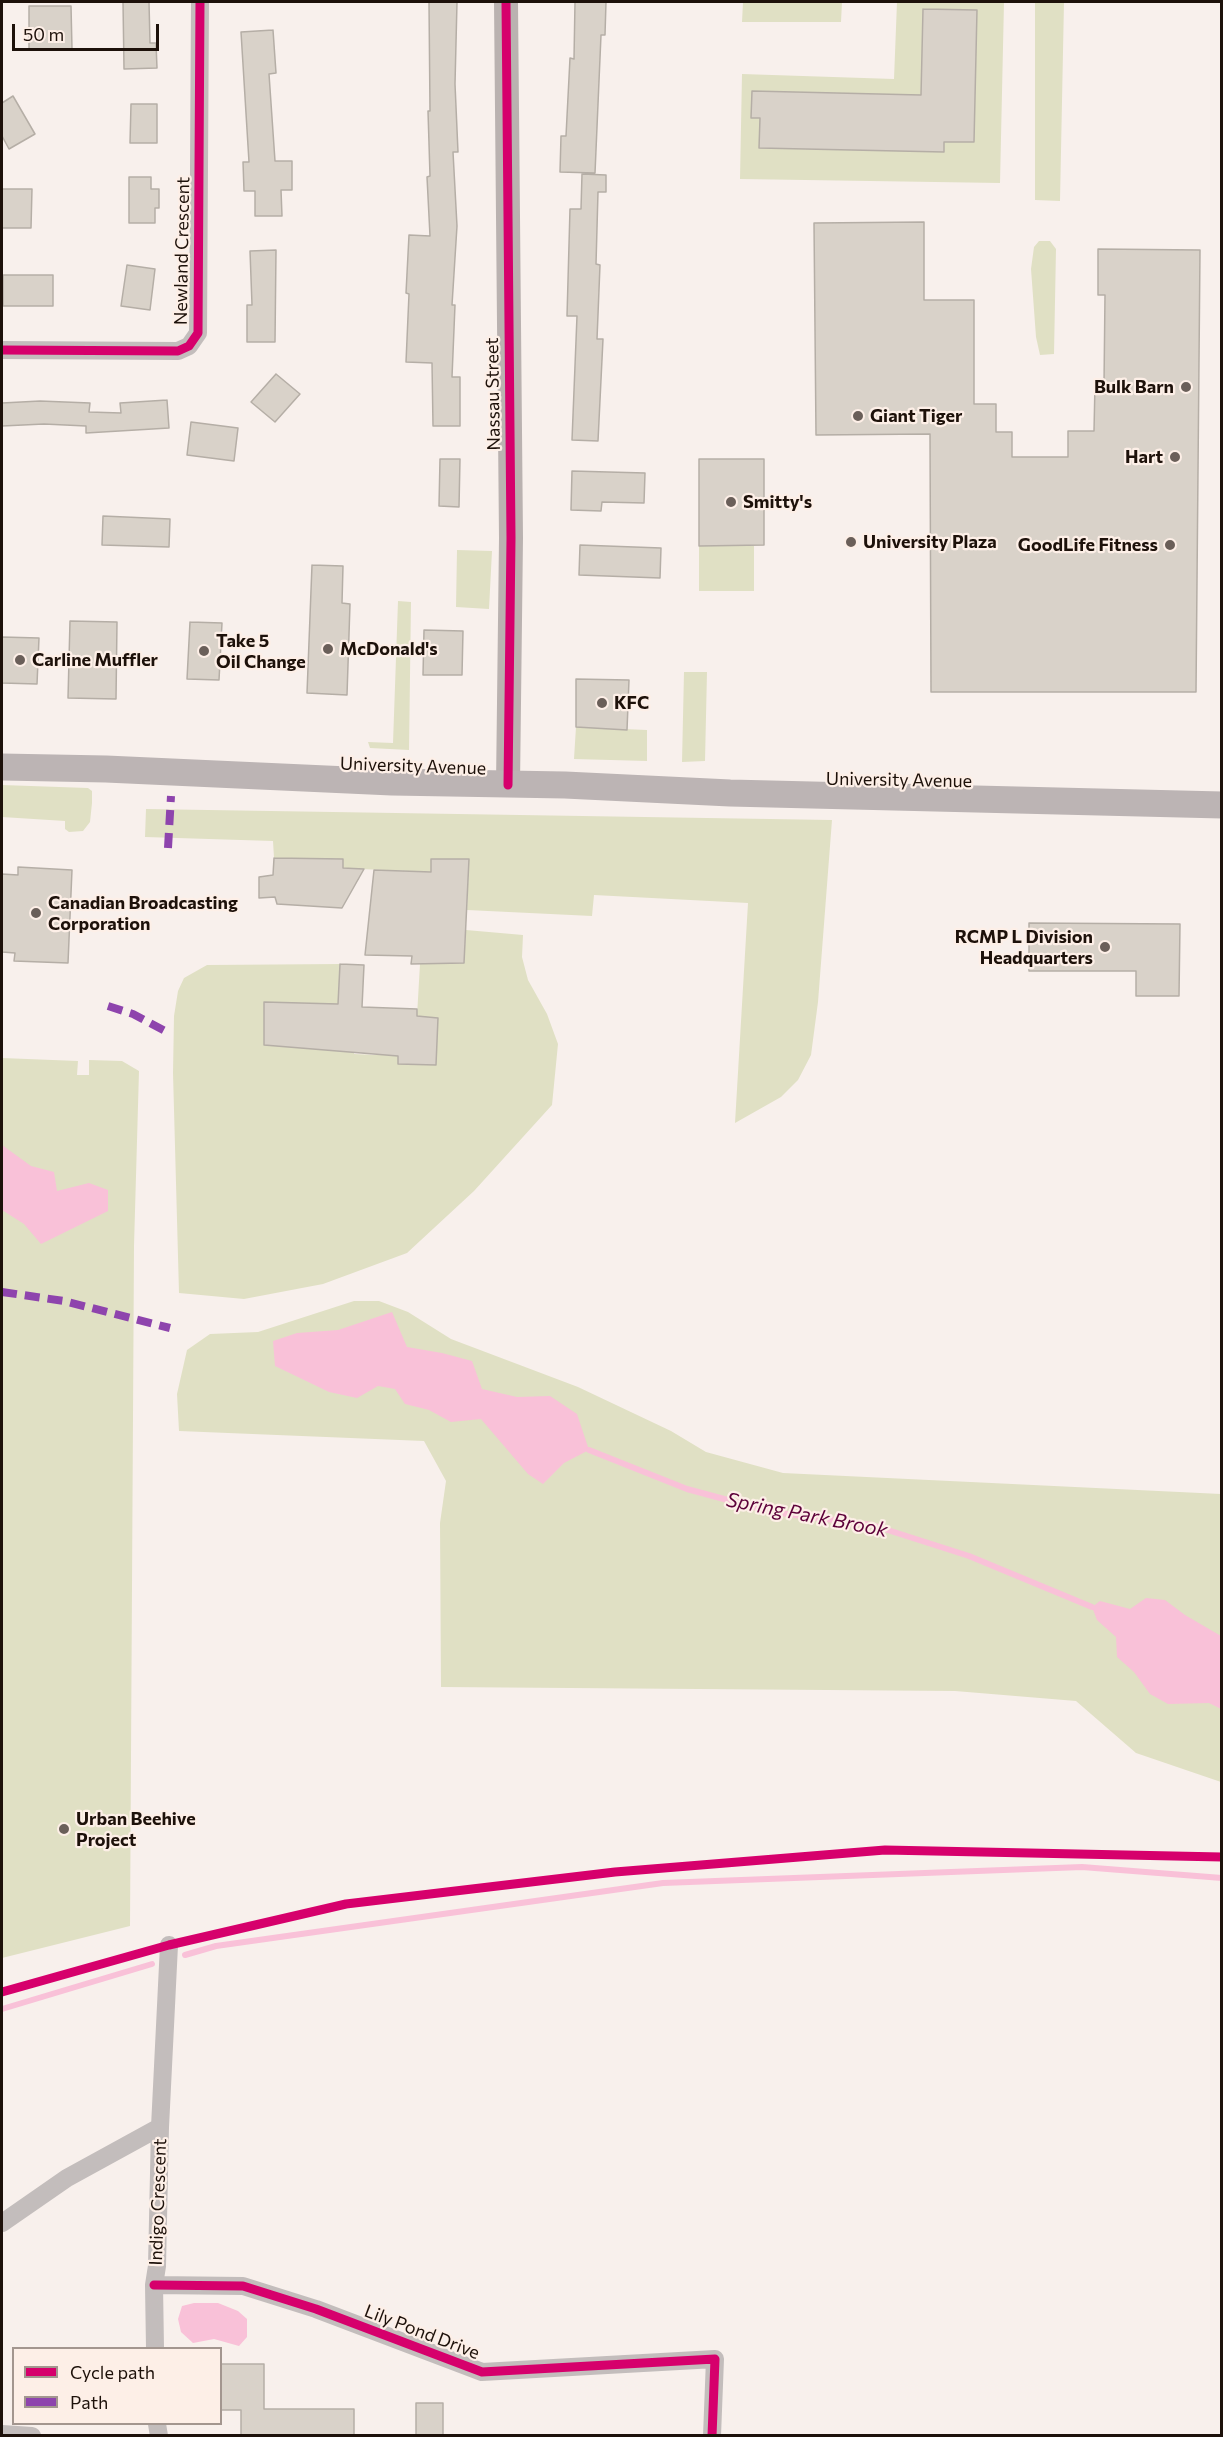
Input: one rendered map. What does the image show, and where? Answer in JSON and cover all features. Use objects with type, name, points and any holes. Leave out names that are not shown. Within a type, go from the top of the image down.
[{"type":"main road","name":"University Avenue","points":[[2,767],[106,769],[392,782],[1221,805]]},
{"type":"street","name":"Newland Crescent","points":[[2,350],[178,351],[189,346],[198,333],[200,2]]},
{"type":"street","name":"Nassau Street","points":[[506,2],[511,538],[508,785]]},
{"type":"street","name":"Indigo Crescent","points":[[155,2347],[154,2285],[157,2266],[160,2127],[169,1945]]},
{"type":"street","points":[[2,2223],[68,2178],[160,2127]]},
{"type":"street","name":"Lily Pond Drive","points":[[154,2285],[243,2286],[316,2309],[483,2372],[715,2359],[712,2436]]},
{"type":"street","points":[[2,2434],[32,2436]]},
{"type":"green space","points":[[743,2],[842,2],[841,22],[742,22]]},
{"type":"green space","points":[[897,2],[1004,2],[1000,183],[740,179],[742,74],[894,79]]},
{"type":"green space","points":[[1035,2],[1064,2],[1060,201],[1035,200]]},
{"type":"green space","points":[[1039,241],[1050,241],[1056,249],[1054,354],[1040,355],[1036,337],[1031,269],[1034,247]]},
{"type":"green space","points":[[699,546],[754,546],[754,591],[699,591]]},
{"type":"green space","points":[[457,550],[492,551],[489,609],[456,607]]},
{"type":"green space","points":[[398,601],[411,602],[409,750],[370,748],[368,742],[393,743]]},
{"type":"green space","points":[[684,672],[707,672],[705,761],[682,762]]},
{"type":"green space","points":[[576,727],[647,730],[647,761],[574,759]]},
{"type":"green space","points":[[2,785],[88,788],[92,791],[90,822],[83,831],[69,832],[65,829],[65,821],[2,817]]},
{"type":"green space","points":[[146,809],[832,820],[818,1002],[811,1055],[798,1080],[781,1097],[735,1123],[748,903],[594,895],[592,916],[467,910],[469,859],[432,859],[431,872],[360,869],[359,880],[343,880],[342,859],[274,858],[273,841],[145,837]]},
{"type":"green space","points":[[466,930],[523,935],[522,957],[528,980],[547,1014],[558,1044],[552,1105],[474,1191],[407,1253],[323,1284],[244,1299],[179,1293],[173,1073],[174,1016],[178,991],[184,978],[207,965],[340,964],[337,1021],[356,1022],[354,1054],[376,1055],[377,1048],[436,1064],[437,1018],[417,1016],[420,964],[464,963]]},
{"type":"green space","points":[[2,1058],[78,1061],[77,1075],[89,1075],[89,1060],[122,1061],[139,1071],[134,1246],[130,1926],[2,1958]]},
{"type":"green space","points":[[354,1301],[379,1301],[408,1312],[451,1339],[578,1387],[671,1431],[706,1452],[783,1473],[1221,1494],[1221,1782],[1136,1753],[1076,1701],[955,1691],[441,1687],[440,1523],[446,1481],[424,1441],[179,1431],[177,1394],[187,1350],[210,1334],[258,1332]]},
{"type":"shaded area","points":[[2,1145],[31,1166],[54,1172],[57,1191],[89,1183],[108,1190],[108,1211],[41,1244],[24,1224],[2,1210]]},
{"type":"shaded area","points":[[392,1312],[407,1347],[472,1361],[482,1389],[517,1397],[550,1396],[577,1414],[589,1450],[564,1463],[543,1484],[528,1474],[481,1419],[451,1422],[429,1410],[405,1404],[395,1389],[378,1386],[357,1398],[329,1392],[275,1366],[273,1341],[297,1333],[338,1330]]},
{"type":"shaded area","points":[[1146,1598],[1165,1600],[1185,1615],[1221,1636],[1221,1709],[1209,1703],[1168,1704],[1150,1694],[1134,1672],[1117,1657],[1116,1637],[1097,1620],[1092,1607],[1100,1601],[1130,1609]]},
{"type":"shaded area","points":[[194,2303],[218,2303],[238,2311],[247,2319],[247,2337],[239,2346],[214,2339],[193,2343],[181,2332],[178,2319],[182,2306]]},
{"type":"building","points":[[123,2],[149,2],[150,43],[156,43],[157,68],[124,69]]},
{"type":"building","points":[[429,2],[457,2],[455,84],[458,152],[453,152],[457,226],[452,305],[455,305],[452,377],[460,377],[460,426],[433,426],[432,363],[406,362],[409,235],[430,236],[427,177],[430,176]]},
{"type":"building","points":[[575,2],[606,2],[605,35],[601,35],[595,173],[560,172],[561,136],[566,136],[570,58],[574,59]]},
{"type":"building","points":[[29,6],[71,6],[72,49],[29,49]]},
{"type":"building","points":[[923,9],[977,10],[974,142],[944,142],[944,152],[759,148],[760,118],[751,118],[752,91],[921,95]]},
{"type":"building","points":[[273,30],[276,73],[269,74],[275,161],[292,161],[292,190],[281,190],[282,216],[255,216],[255,191],[244,191],[243,162],[249,162],[241,32]]},
{"type":"building","points":[[13,96],[35,134],[9,149],[2,136],[2,103]]},
{"type":"building","points":[[131,104],[157,104],[157,143],[130,143]]},
{"type":"building","points":[[582,174],[606,175],[606,192],[598,192],[596,264],[600,265],[597,339],[603,339],[598,441],[572,440],[577,316],[567,316],[570,209],[581,209]]},
{"type":"building","points":[[129,177],[151,177],[151,189],[159,189],[159,208],[155,208],[155,223],[129,223]]},
{"type":"building","points":[[2,189],[32,189],[31,228],[2,228]]},
{"type":"building","points":[[924,222],[924,300],[974,300],[974,404],[996,404],[996,432],[1012,432],[1012,457],[1068,457],[1068,431],[1094,431],[1095,384],[1104,384],[1105,295],[1098,295],[1098,249],[1200,250],[1196,692],[931,692],[930,434],[816,435],[814,223]]},
{"type":"building","points":[[276,250],[275,342],[247,342],[247,305],[252,305],[250,251]]},
{"type":"building","points":[[127,265],[155,269],[150,310],[121,306]]},
{"type":"building","points":[[3,275],[53,275],[53,306],[3,306]]},
{"type":"building","points":[[276,374],[300,394],[275,422],[251,402]]},
{"type":"building","points":[[167,400],[169,428],[86,433],[86,426],[44,424],[2,426],[2,403],[40,401],[90,403],[89,412],[121,413],[120,403]]},
{"type":"building","points":[[191,422],[238,428],[234,461],[187,455]]},
{"type":"building","points":[[440,459],[460,459],[459,507],[439,506]]},
{"type":"building","points":[[699,459],[764,459],[764,545],[699,546]]},
{"type":"building","points":[[572,471],[645,473],[644,503],[602,502],[601,511],[571,510]]},
{"type":"building","points":[[103,516],[170,519],[169,547],[102,545]]},
{"type":"building","points":[[580,545],[661,548],[660,578],[579,575]]},
{"type":"building","name":"McDonald's","points":[[312,565],[343,566],[342,603],[350,604],[347,695],[307,693]]},
{"type":"building","points":[[70,621],[117,622],[116,699],[68,698]]},
{"type":"building","name":"Take 5 Oil Change","points":[[190,622],[222,623],[219,680],[187,679]]},
{"type":"building","points":[[424,630],[463,631],[462,675],[423,675]]},
{"type":"building","name":"Carline Muffler","points":[[2,637],[39,638],[37,684],[2,683]]},
{"type":"building","name":"KFC","points":[[576,679],[629,680],[627,730],[576,727]]},
{"type":"building","points":[[274,858],[343,859],[343,868],[364,869],[342,908],[277,904],[275,897],[259,898],[259,877],[273,875]]},
{"type":"building","points":[[431,859],[469,859],[464,963],[411,964],[412,956],[365,955],[374,870],[431,872]]},
{"type":"building","name":"Canadian Broadcasting Corporation","points":[[18,867],[72,870],[68,963],[14,961],[15,953],[2,952],[2,874],[18,875]]},
{"type":"building","name":"RCMP L Division Headquarters","points":[[1029,923],[1180,924],[1179,996],[1136,996],[1136,971],[1029,971]]},
{"type":"building","points":[[340,964],[364,965],[362,1007],[417,1009],[417,1016],[438,1018],[436,1065],[398,1064],[398,1056],[264,1045],[264,1002],[338,1004]]},
{"type":"building","points":[[222,2364],[264,2364],[264,2409],[354,2409],[354,2436],[241,2436],[241,2410],[222,2410]]},
{"type":"building","points":[[416,2403],[443,2403],[443,2436],[416,2436]]},
{"type":"waterway","name":"Spring Park Brook","points":[[589,1450],[687,1489],[772,1512],[872,1525],[969,1556],[1092,1607]]},
{"type":"waterway","points":[[185,1955],[216,1946],[663,1883],[1082,1867],[1222,1878]]},
{"type":"waterway","points":[[2,2009],[152,1964]]},
{"type":"marked path","points":[[168,848],[171,796]]},
{"type":"marked path","points":[[108,1006],[133,1014],[165,1031]]},
{"type":"marked path","points":[[2,1292],[64,1301],[170,1328]]},
{"type":"cycle path","points":[[2,350],[178,351],[189,346],[198,333],[200,2]]},
{"type":"cycle path","points":[[506,2],[511,538],[508,785]]},
{"type":"cycle path","points":[[2,1992],[169,1945],[346,1904],[615,1872],[885,1850],[1222,1857]]},
{"type":"cycle path","points":[[154,2285],[243,2286],[316,2309],[482,2372],[715,2359],[712,2436]]},
{"type":"place","name":"Bulk Barn","points":[[1186,387]]},
{"type":"place","name":"Giant Tiger","points":[[858,416]]},
{"type":"place","name":"Hart","points":[[1175,457]]},
{"type":"place","name":"Smitty's","points":[[731,502]]},
{"type":"place","name":"University Plaza","points":[[851,542]]},
{"type":"place","name":"GoodLife Fitness","points":[[1170,545]]},
{"type":"place","name":"McDonald's","points":[[328,649]]},
{"type":"place","name":"Take 5 Oil Change","points":[[204,651]]},
{"type":"place","name":"Carline Muffler","points":[[20,660]]},
{"type":"place","name":"KFC","points":[[602,703]]},
{"type":"place","name":"Canadian Broadcasting Corporation","points":[[36,913]]},
{"type":"place","name":"RCMP L Division Headquarters","points":[[1105,947]]},
{"type":"place","name":"Urban Beehive Project","points":[[64,1829]]}]
